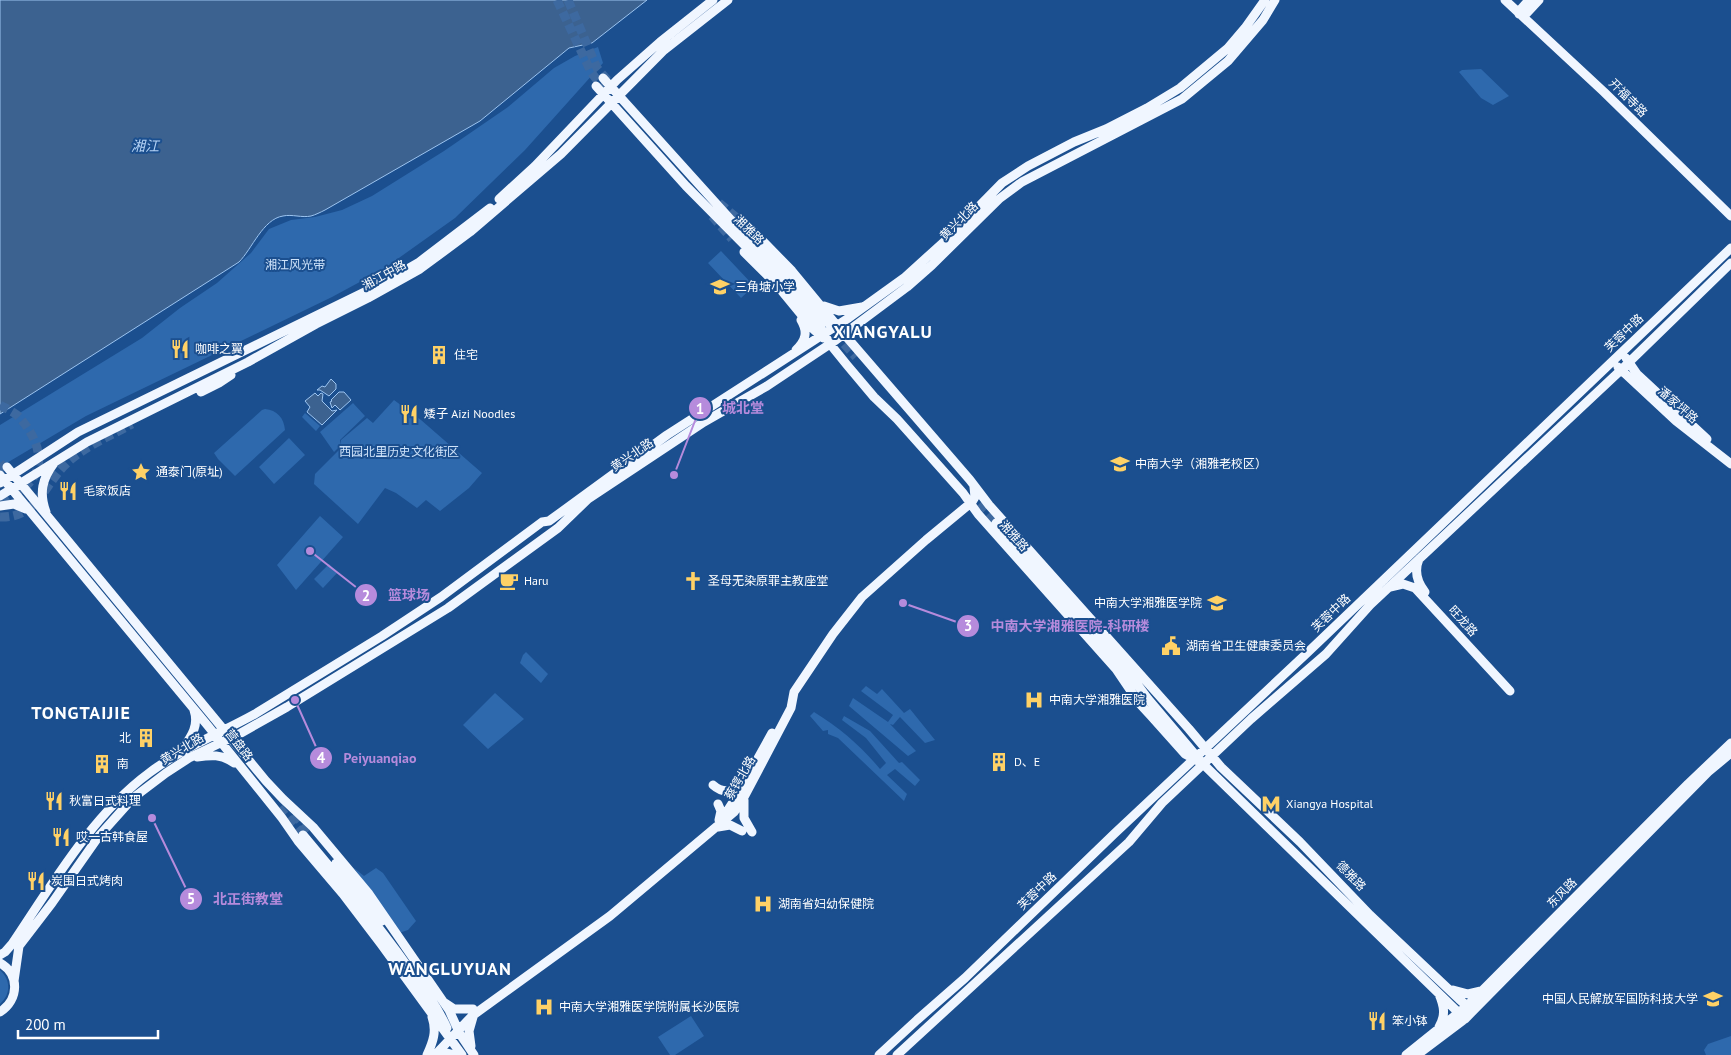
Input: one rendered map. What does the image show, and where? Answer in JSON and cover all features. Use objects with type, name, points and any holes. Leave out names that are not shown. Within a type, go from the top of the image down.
[{"type":"main road","name":"湘江中路","points":[[1,479],[10,471],[78,432],[365,292],[418,263],[495,203],[535,166],[611,87],[660,42],[713,0]]},
{"type":"main road","name":"湘江中路","points":[[0,496],[87,442],[248,362],[420,269],[470,232],[561,154],[663,51],[728,0]]},
{"type":"main road","name":"黄兴北路","points":[[15,945],[97,823],[138,782],[181,751],[262,709],[389,631],[441,597],[542,522],[549,521],[667,434],[836,327],[920,265],[1002,183],[1028,166],[1074,142],[1147,108],[1185,84],[1228,48],[1265,0]]},
{"type":"main road","name":"黄兴北路","points":[[15,945],[52,903],[99,836],[133,798],[166,773],[189,758],[287,707],[448,608],[558,528],[588,500],[704,422],[767,386],[844,334],[903,290],[932,265],[1008,192],[1038,173],[1182,99],[1222,68],[1238,51],[1263,20],[1275,0]]},
{"type":"main road","name":"开福寺路","points":[[1505,0],[1522,12],[1608,89],[1731,208]]},
{"type":"main road","name":"开福寺路","points":[[1512,0],[1522,12],[1731,216]]},
{"type":"main road","points":[[1522,12],[1529,0]]},
{"type":"main road","points":[[1522,12],[1539,0]]},
{"type":"main road","name":"湘雅路","points":[[603,78],[731,220],[781,269],[824,320],[844,334],[989,504],[1211,757]]},
{"type":"main road","name":"湘雅路","points":[[596,86],[686,186],[774,274],[819,325],[823,335],[874,397],[897,419],[963,493],[978,514],[1116,669],[1139,703],[1185,754],[1195,757]]},
{"type":"main road","points":[[754,232],[819,302],[836,327]]},
{"type":"main road","points":[[732,239],[823,335]]},
{"type":"main road","name":"芙蓉中路","points":[[880,1055],[965,978],[1731,248]]},
{"type":"main road","name":"芙蓉中路","points":[[897,1055],[1129,842],[1162,803],[1251,719],[1326,654],[1370,605],[1621,370],[1731,263]]},
{"type":"main road","points":[[788,358],[802,344],[806,332],[789,300]]},
{"type":"main road","points":[[819,302],[827,308],[839,311],[866,305]]},
{"type":"main road","name":"潘家坪路","points":[[1621,353],[1629,361],[1637,374],[1701,433],[1731,457]]},
{"type":"main road","name":"湘雅路","points":[[856,357],[975,491],[989,504]]},
{"type":"main road","points":[[146,416],[219,383],[248,362]]},
{"type":"main road","name":"潘家坪路","points":[[1612,362],[1676,421],[1731,464]]},
{"type":"main road","points":[[47,517],[42,498],[42,484],[56,460]]},
{"type":"main road","name":"营盘路","points":[[10,471],[266,781],[313,827],[356,877],[397,932],[443,1002],[474,1054]]},
{"type":"main road","name":"营盘路","points":[[1,479],[11,488],[193,707],[367,925],[430,1012],[449,1034]]},
{"type":"main road","points":[[970,480],[975,491]]},
{"type":"main road","name":"蔡锷北路","points":[[428,1055],[475,1010],[610,916],[738,807],[791,708],[794,692],[852,609],[872,587],[970,504],[975,496],[975,491]]},
{"type":"main road","points":[[0,506],[14,504],[31,512]]},
{"type":"main road","name":"湘雅路","points":[[996,522],[1114,657],[1195,757],[1204,764]]},
{"type":"main road","name":"旺龙路","points":[[1390,587],[1403,584],[1415,588],[1511,690],[1422,588],[1418,581],[1417,573],[1419,559]]},
{"type":"main road","name":"蔡锷北路","points":[[718,824],[748,778],[791,696]]},
{"type":"main road","points":[[181,751],[191,738],[195,728],[196,718],[193,707]]},
{"type":"main road","name":"东风路","points":[[1406,1055],[1438,1029],[1465,1013],[1487,986],[1731,743]]},
{"type":"main road","name":"东风路","points":[[1417,1055],[1465,1013],[1708,772],[1731,753]]},
{"type":"main road","points":[[189,758],[211,755],[222,756],[233,762],[243,771]]},
{"type":"main road","name":"德雅路","points":[[1211,757],[1300,842],[1370,915],[1449,989],[1465,1013]]},
{"type":"main road","name":"德雅路","points":[[1204,764],[1434,988],[1465,1013]]},
{"type":"main road","points":[[713,785],[721,790],[729,791],[737,788],[748,778]]},
{"type":"main road","points":[[744,798],[743,813],[752,832]]},
{"type":"main road","points":[[718,804],[721,811],[718,824],[730,825],[742,832]]},
{"type":"main road","name":"营盘路","points":[[411,956],[306,833],[400,956],[441,1015],[449,1034],[462,1055]]},
{"type":"main road","points":[[0,955],[15,945]]},
{"type":"main road","points":[[0,1012],[14,996],[15,945]]},
{"type":"main road","points":[[0,963],[8,969],[14,981]]},
{"type":"main road","points":[[1449,989],[1464,994],[1471,994],[1487,986]]},
{"type":"main road","points":[[1434,988],[1439,995],[1444,1010],[1442,1022],[1438,1029]]},
{"type":"main road","points":[[443,1002],[454,1009],[475,1010],[469,1031],[474,1054]]},
{"type":"main road","points":[[428,1055],[435,1032],[430,1012]]},
{"type":"main road","points":[[895,1033],[906,1030]]},
{"type":"main road","name":"蔡锷北路","points":[[436,1055],[449,1034]]},
{"type":"main road","points":[[436,1055],[446,1052],[455,1055]]},
{"type":"green space","name":"湘江风光带","points":[[598,47],[603,63],[525,150],[455,218],[382,270],[332,297],[86,416],[0,467],[0,425],[142,338],[180,308],[217,283],[251,253],[269,229],[291,220],[315,217],[342,210],[372,196],[444,151],[508,107],[554,68],[575,56]]},
{"type":"green space","points":[[1481,69],[1509,96],[1493,105],[1481,98],[1459,72],[1462,70]]},
{"type":"green space","points":[[721,251],[754,286],[741,298],[708,263]]},
{"type":"green space","name":"西园北里历史文化街区","points":[[394,400],[421,420],[482,473],[469,488],[440,511],[426,500],[417,508],[396,493],[385,488],[358,524],[314,484],[315,474],[341,448],[341,440],[367,418],[373,423]]},
{"type":"green space","points":[[353,403],[365,416],[340,440],[341,445],[334,452],[320,432]]},
{"type":"green space","points":[[265,409],[279,415],[285,430],[235,476],[214,453]]},
{"type":"green space","points":[[305,413],[320,426],[316,431],[302,417]]},
{"type":"green space","points":[[289,438],[305,455],[274,484],[259,467]]},
{"type":"green space","points":[[320,516],[343,537],[296,590],[277,565]]},
{"type":"green space","points":[[329,564],[337,573],[323,588],[314,579]]},
{"type":"green space","points":[[526,652],[548,674],[541,683],[520,663]]},
{"type":"green space","points":[[866,686],[877,694],[882,689],[904,713],[910,709],[935,740],[925,743],[900,717],[893,725],[890,724],[916,751],[908,756],[849,706],[853,698],[888,722],[893,715],[861,691]]},
{"type":"green space","points":[[495,693],[524,719],[488,749],[463,725]]},
{"type":"green space","points":[[814,712],[850,738],[880,769],[886,763],[866,738],[842,720],[844,716],[870,731],[899,763],[902,762],[920,780],[915,786],[895,769],[887,775],[907,794],[904,801],[838,738],[828,734],[828,730],[823,731],[810,716]]},
{"type":"green space","points":[[354,868],[364,876],[376,868],[383,873],[416,921],[408,930],[399,933]]},
{"type":"green space","points":[[0,970],[8,983],[8,991],[0,1004]]},
{"type":"green space","points":[[691,1016],[704,1036],[675,1055],[670,1055],[658,1037]]},
{"type":"green space","points":[[1731,1036],[1731,1055],[1706,1055],[1704,1050],[1708,1044]]},
{"type":"water","name":"湘江","points":[[0,0],[647,0],[592,43],[569,48],[480,121],[320,213],[313,216],[283,216],[276,218],[258,235],[239,262],[0,414]]},
{"type":"water","points":[[331,379],[336,384],[336,389],[329,396],[317,390],[322,386],[325,387]]},
{"type":"water","points":[[339,392],[344,392],[351,400],[340,410],[335,405],[332,408],[330,402]]},
{"type":"water","points":[[315,393],[318,396],[321,393],[323,394],[322,401],[332,411],[337,410],[322,425],[307,412],[310,407],[305,401]]},
{"type":"tunnel","points":[[557,0],[591,72],[606,92]]},
{"type":"tunnel","points":[[568,0],[597,68],[609,82]]},
{"type":"tunnel","points":[[719,203],[754,232]]},
{"type":"tunnel","points":[[712,216],[732,239]]},
{"type":"tunnel","points":[[826,324],[856,357]]},
{"type":"tunnel","points":[[0,405],[17,415],[23,422],[34,439],[39,457],[35,476],[22,489],[0,504]]},
{"type":"tunnel","points":[[0,517],[13,516],[32,506],[58,473],[73,458],[89,447],[132,424]]},
{"type":"tunnel","points":[[0,463],[10,475]]},
{"type":"tunnel","points":[[969,495],[996,523]]},
{"type":"tunnel","points":[[279,808],[303,835]]},
{"type":"tunnel","points":[[294,814],[309,831]]},
{"type":"place","name":"三角塘小学","points":[[720,287]]},
{"type":"place","name":"咖啡之翼","points":[[180,349]]},
{"type":"place","name":"住宅","points":[[439,355]]},
{"type":"place","name":"矮子 Aizi Noodles","points":[[409,414]]},
{"type":"place","name":"中南大学（湘雅老校区）","points":[[1120,464]]},
{"type":"place","name":"通泰门(原址)","points":[[141,472]]},
{"type":"place","name":"城北堂","points":[[674,475]]},
{"type":"place","name":"毛家饭店","points":[[68,491]]},
{"type":"place","name":"篮球场","points":[[310,551]]},
{"type":"place","name":"Haru","points":[[509,581]]},
{"type":"place","name":"圣母无染原罪主教座堂","points":[[693,581]]},
{"type":"place","name":"中南大学湘雅医院-科研楼","points":[[903,603]]},
{"type":"place","name":"中南大学湘雅医学院","points":[[1217,603]]},
{"type":"place","name":"湖南省卫生健康委员会","points":[[1171,646]]},
{"type":"place","name":"Peiyuanqiao","points":[[295,700]]},
{"type":"place","name":"中南大学湘雅医院","points":[[1034,700]]},
{"type":"place","name":"北","points":[[146,738]]},
{"type":"place","name":"D、E","points":[[999,762]]},
{"type":"place","name":"南","points":[[102,764]]},
{"type":"place","name":"秋富日式料理","points":[[54,801]]},
{"type":"place","name":"Xiangya Hospital","points":[[1271,804]]},
{"type":"place","name":"北正街教堂","points":[[152,818]]},
{"type":"place","name":"哎一古韩食屋","points":[[61,837]]},
{"type":"place","name":"炭围日式烤肉","points":[[36,881]]},
{"type":"place","name":"湖南省妇幼保健院","points":[[763,904]]},
{"type":"place","name":"中国人民解放军国防科技大学","points":[[1713,999]]},
{"type":"place","name":"中南大学湘雅医学院附属长沙医院","points":[[544,1007]]},
{"type":"place","name":"笨小钵","points":[[1377,1021]]},
{"type":"district","name":"XIANGYALU","points":[[883,332]]},
{"type":"district","name":"TONGTAIJIE","points":[[81,713]]},
{"type":"district","name":"WANGLUYUAN","points":[[450,969]]}]
